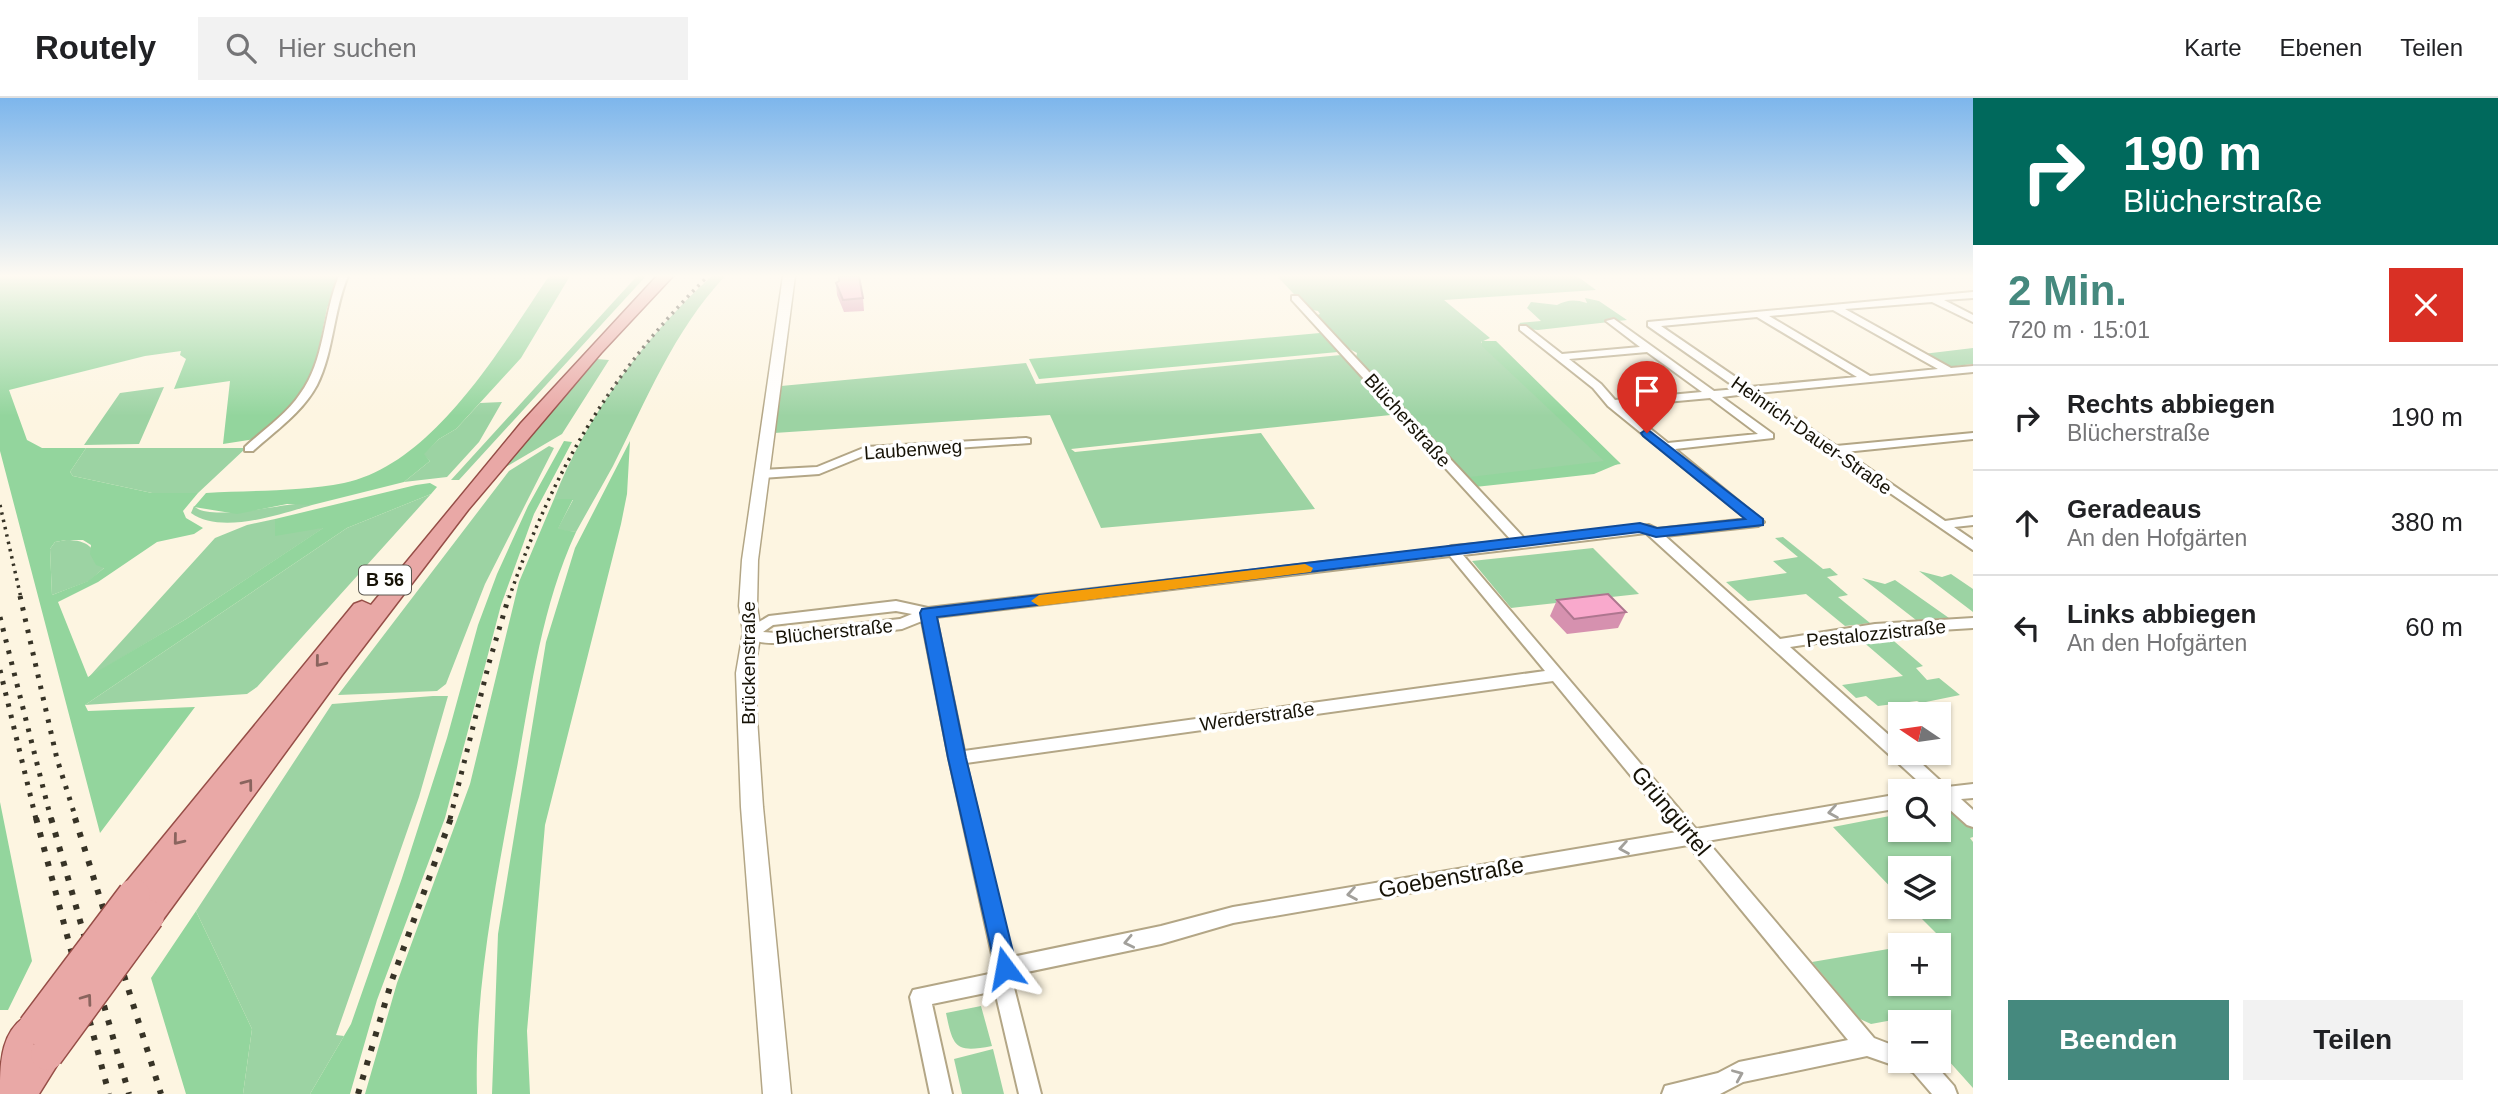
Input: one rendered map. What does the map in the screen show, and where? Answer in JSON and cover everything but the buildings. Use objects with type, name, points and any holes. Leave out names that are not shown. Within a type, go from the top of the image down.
[{"type":"main road","name":"B 56","points":[[0,1076],[40,1041],[425,530],[607,322]]},
{"type":"main road","name":"B 56","points":[[141,906],[441,531],[623,322]]},
{"type":"main road","name":"B 56","points":[[19,1094],[40,1041]]},
{"type":"street","points":[[249,449],[297,404],[312,385],[327,322]]},
{"type":"street","name":"Brückenstraße","points":[[777,1094],[752,807],[746,662],[752,632],[748,606],[749,579],[783,322]]},
{"type":"street","name":"Blücherstraße","points":[[1317,322],[1520,542]]},
{"type":"street","points":[[1523,328],[1597,386],[1612,404],[1665,447],[1769,436],[1613,322]]},
{"type":"street","name":"Heinrich-Dauer-Straße","points":[[1666,322],[1651,324],[1973,546]]},
{"type":"street","points":[[1774,322],[1868,379]]},
{"type":"street","points":[[1862,322],[1949,371]]},
{"type":"street","points":[[1560,357],[1649,349]]},
{"type":"street","points":[[1612,404],[1973,369]]},
{"type":"street","points":[[1835,450],[1973,436]]},
{"type":"street","name":"Laubenweg","points":[[762,474],[818,470],[866,451],[1026,442]]},
{"type":"street","name":"Blücherstraße","points":[[752,632],[762,638],[902,624],[928,613],[1452,550],[1758,522],[1665,447]]},
{"type":"street","points":[[1942,525],[1973,522]]},
{"type":"street","points":[[1652,531],[1926,779]]},
{"type":"street","name":"Grüngürtel","points":[[1452,550],[1867,1046]]},
{"type":"street","points":[[928,613],[1030,1094]]},
{"type":"street","name":"Pestalozzistraße","points":[[1778,644],[1875,629],[1973,623]]},
{"type":"street","name":"Werderstraße","points":[[957,758],[1556,675]]},
{"type":"street","points":[[1951,793],[1973,791]]},
{"type":"street","points":[[1951,802],[1973,820]]},
{"type":"street","name":"Goebenstraße","points":[[941,1094],[920,997],[1234,915],[1888,803]]},
{"type":"street","points":[[1672,1094],[1721,1083],[1739,1072],[1867,1046],[1888,1054]]},
{"type":"street","points":[[1928,1073],[1946,1094]]},
{"type":"green space","points":[[0,322],[324,322],[314,373],[295,404],[255,439],[223,444],[230,381],[174,389],[186,359],[180,355],[181,351],[145,356],[9,390],[27,440],[42,448],[86,448],[70,472],[73,476],[152,493],[198,493],[183,511],[186,518],[203,528],[194,534],[157,542],[98,582],[58,602],[88,677],[186,619],[323,528],[275,536],[275,519],[416,485],[430,483],[437,487],[431,494],[347,528],[85,705],[88,711],[195,707],[100,833],[0,451]],"holes":[[[83,540],[91,545],[90,554],[96,565],[104,568],[88,581],[52,595],[50,549],[55,542]]]},
{"type":"green space","points":[[518,322],[542,322],[521,358],[456,429],[439,439],[424,454],[430,461],[404,482],[312,505],[287,504],[237,514],[194,507],[206,493],[327,486],[377,472],[407,453],[436,428],[487,368]]},
{"type":"green space","points":[[595,322],[603,322],[459,480],[451,480]]},
{"type":"green space","points":[[688,322],[576,532],[557,530],[573,500],[554,499],[583,437],[620,378],[664,324]]},
{"type":"green space","points":[[1321,322],[1471,322],[1490,338],[1481,342],[1621,464],[1471,481],[1356,358],[1357,353],[1344,346]]},
{"type":"green space","points":[[1605,322],[1538,330],[1527,329],[1519,323]]},
{"type":"green space","points":[[1320,333],[1338,352],[1039,379],[1029,359]]},
{"type":"green space","points":[[1482,341],[1496,341],[1620,463],[1594,474],[1475,487],[1470,477],[1604,461],[1482,346]]},
{"type":"green space","points":[[1973,348],[1973,364],[1948,367],[1923,354]]},
{"type":"green space","points":[[1341,355],[1347,357],[1400,414],[1071,449],[1075,452],[1261,433],[1315,509],[1101,528],[1050,415],[774,433],[781,386],[1026,363],[1036,384]]},
{"type":"green space","points":[[597,359],[609,360],[562,434],[504,468]]},
{"type":"green space","points":[[164,387],[139,444],[84,445],[120,393]]},
{"type":"green space","points":[[502,402],[479,442],[447,477],[404,482],[430,461],[423,454],[439,439],[456,429],[480,403]]},
{"type":"green space","points":[[564,441],[572,442],[534,514],[501,605],[445,818],[377,1000],[350,1094],[310,1094],[351,1024],[402,878],[447,738],[478,625],[497,574],[528,506]]},
{"type":"green space","points":[[630,441],[627,494],[621,524],[545,825],[527,1031],[530,1094],[492,1094],[498,934],[546,642],[575,548]]},
{"type":"green space","points":[[549,446],[554,448],[485,584],[446,684],[437,691],[338,695],[509,471]]},
{"type":"green space","points":[[86,448],[246,448],[198,493],[152,493],[73,476],[70,472]]},
{"type":"green space","points":[[431,494],[257,687],[247,694],[85,705],[347,528]]},
{"type":"green space","points":[[554,499],[573,499],[558,529],[576,532],[554,590],[538,650],[501,852],[479,1013],[477,1094],[365,1094],[397,983],[470,784],[519,582]]},
{"type":"green space","points":[[305,503],[312,505],[234,523],[204,519],[191,513],[194,506],[202,511],[229,512]]},
{"type":"green space","points":[[275,519],[275,535],[325,527],[186,619],[88,678],[215,538],[247,525]]},
{"type":"green space","points":[[1783,537],[1823,569],[1830,568],[1838,575],[1827,577],[1848,595],[1838,597],[1870,623],[1845,626],[1806,594],[1748,601],[1726,582],[1787,573],[1773,561],[1798,557],[1775,538]]},
{"type":"green space","points":[[66,540],[90,546],[105,567],[89,581],[52,595],[50,549],[55,542]]},
{"type":"green space","points":[[1593,548],[1639,594],[1511,608],[1472,561]]},
{"type":"green space","points":[[1919,571],[1942,577],[1951,574],[1973,589],[1973,612]]},
{"type":"green space","points":[[1862,578],[1885,584],[1895,580],[1949,618],[1916,620]]},
{"type":"green space","points":[[1888,636],[1923,666],[1916,668],[1927,680],[1939,678],[1960,695],[1926,702],[1888,702],[1888,705],[1878,706],[1866,696],[1856,698],[1842,685],[1903,676],[1861,640]]},
{"type":"green space","points":[[448,696],[419,797],[336,1035],[344,1036],[310,1094],[243,1094],[252,1029],[196,911],[332,704]]},
{"type":"green space","points":[[0,802],[32,961],[8,1010],[0,1010]]},
{"type":"green space","points":[[1951,806],[1973,826],[1973,837],[1970,838],[1973,842],[1973,1088],[1951,1063],[1951,1010],[1888,1010],[1888,1021],[1871,1024],[1860,1019],[1812,962],[1888,949],[1888,996],[1951,996],[1951,933],[1936,933],[1922,919],[1951,919],[1951,856],[1888,856],[1888,884],[1833,827],[1888,816],[1888,842],[1951,842]]},
{"type":"green space","points":[[196,911],[252,1029],[243,1094],[186,1094],[151,978]]},
{"type":"green space","points":[[981,1006],[992,1046],[963,1048],[954,1041],[946,1013]]},
{"type":"green space","points":[[993,1049],[1004,1094],[962,1094],[954,1059]]},
{"type":"railway","points":[[509,598],[526,551],[566,465],[614,386],[664,322]]},
{"type":"railway","points":[[0,505],[21,598]]},
{"type":"railway","points":[[20,596],[57,759],[76,819]]},
{"type":"railway","points":[[450,819],[489,663],[509,596]]},
{"type":"railway","points":[[0,617],[51,819]]},
{"type":"railway","points":[[0,670],[36,819]]},
{"type":"railway","points":[[36,818],[109,1094]]},
{"type":"railway","points":[[51,818],[129,1094]]},
{"type":"railway","points":[[75,818],[161,1094]]},
{"type":"railway","points":[[358,1094],[392,980],[451,818]]},
{"type":"slow traffic","points":[[1039,601],[1305,568]]},
{"type":"route","points":[[1005,968],[957,758],[928,613],[1640,528],[1656,533],[1758,522],[1647,433]]}]
